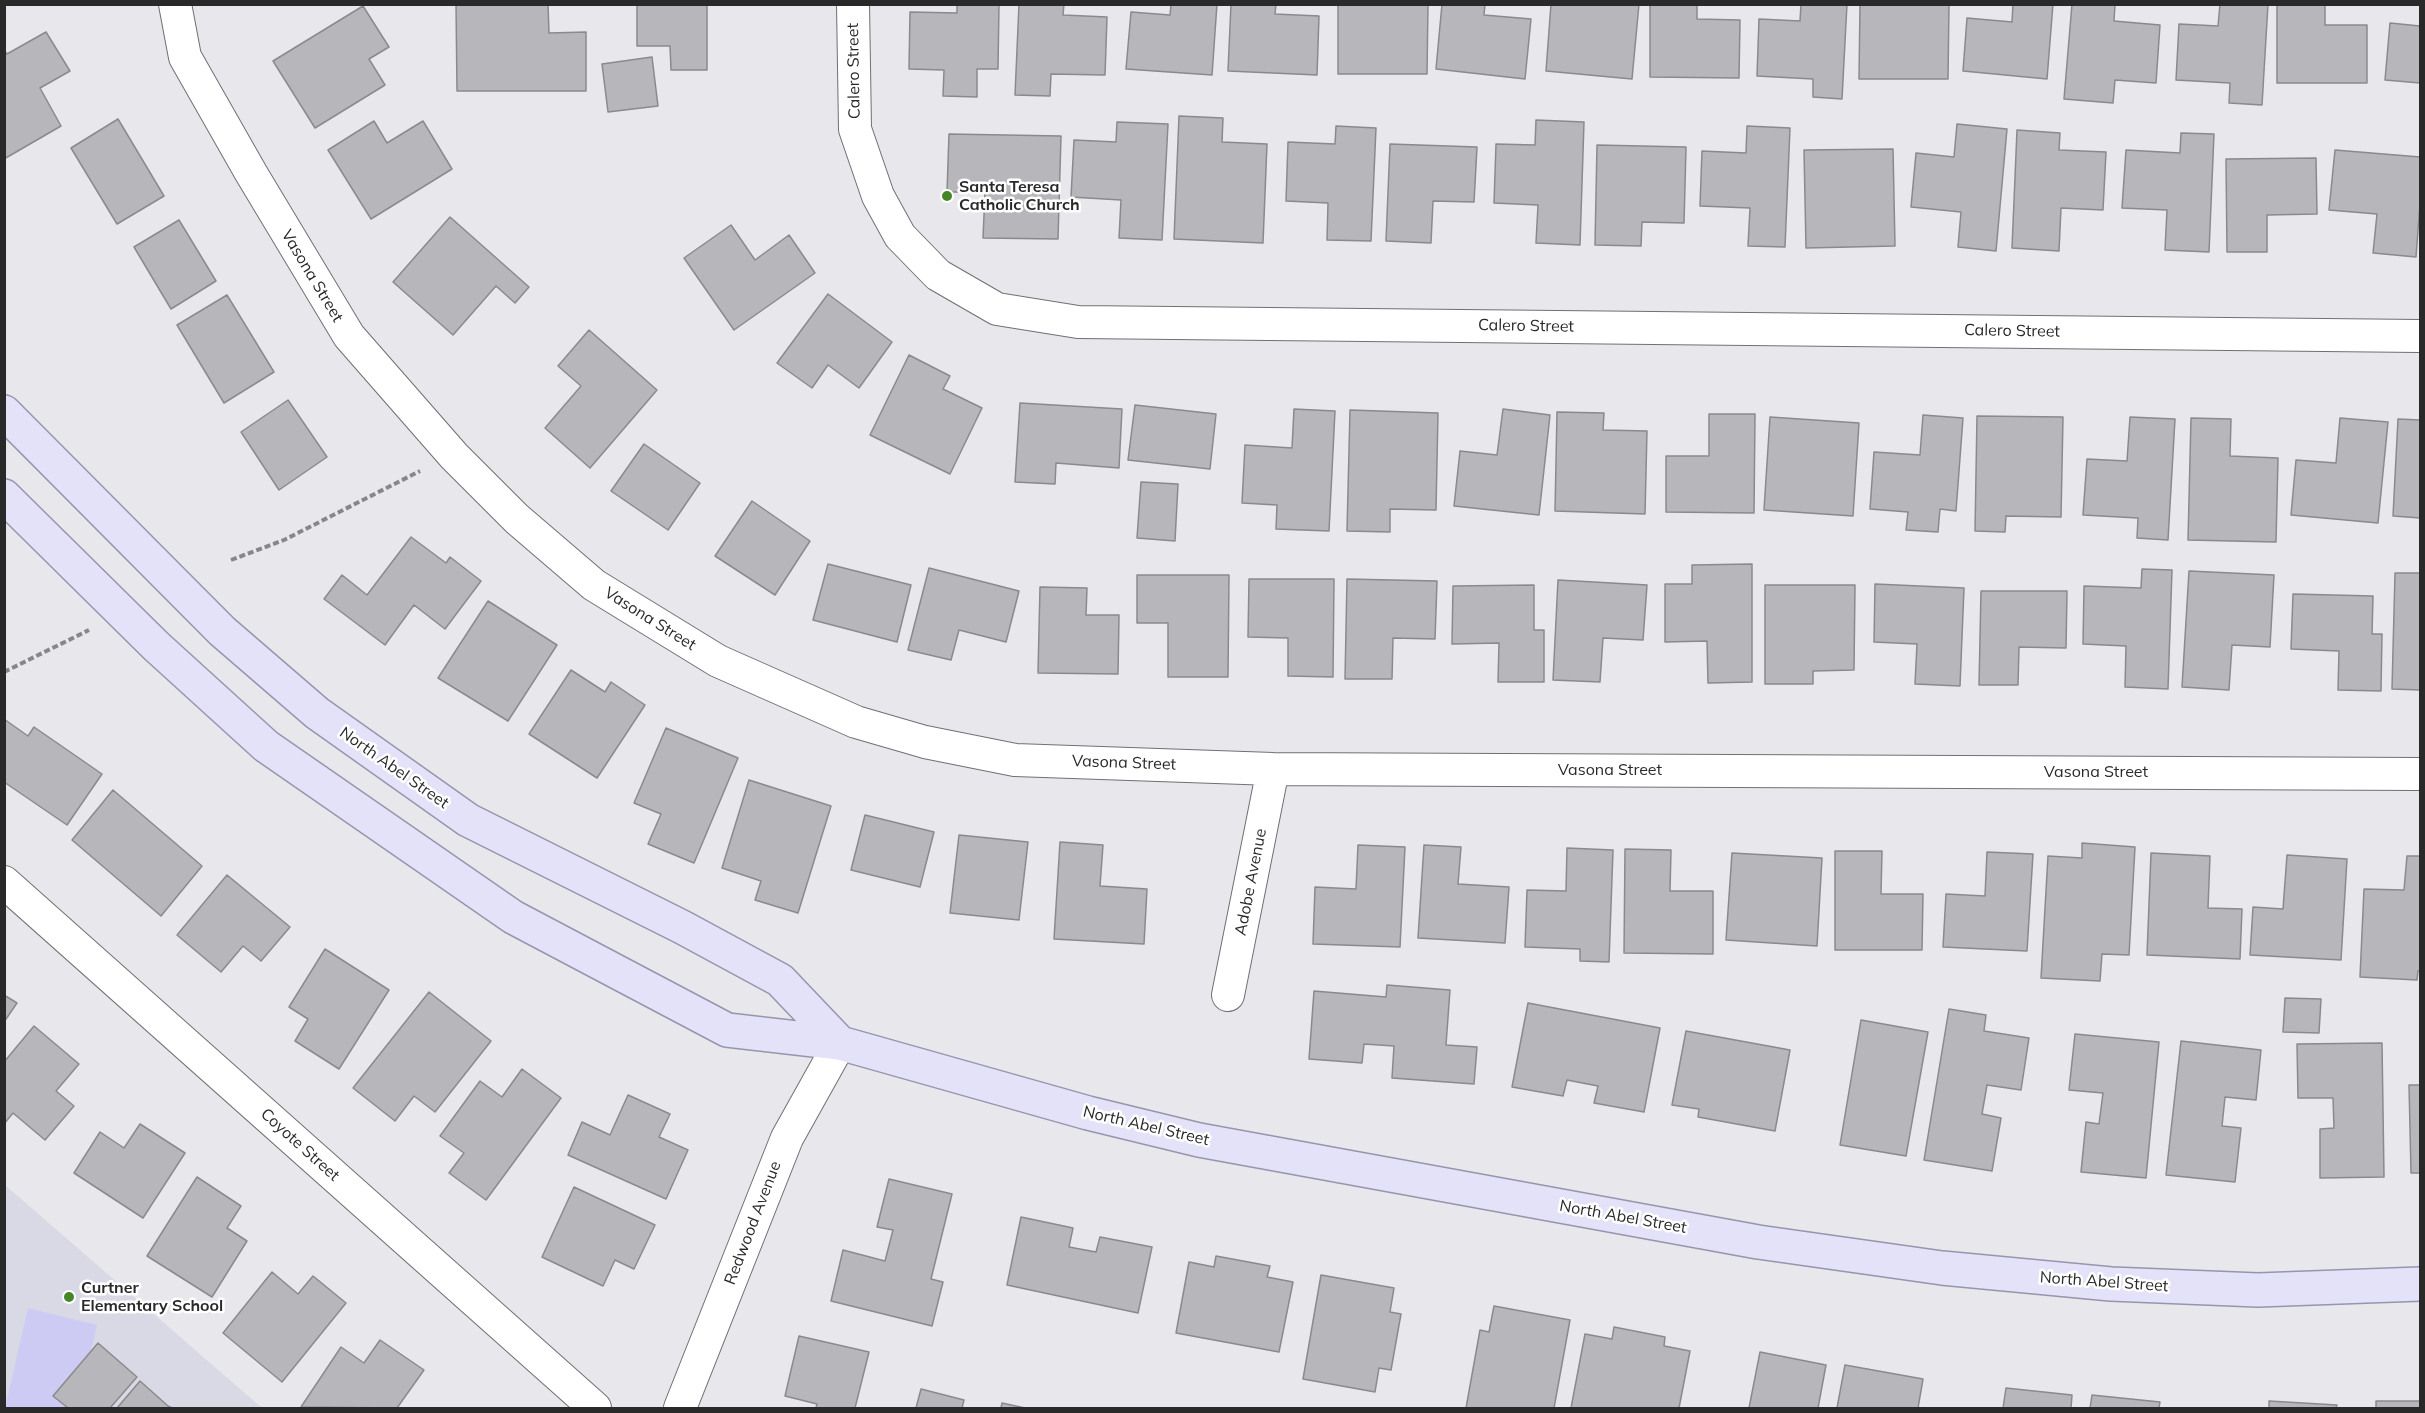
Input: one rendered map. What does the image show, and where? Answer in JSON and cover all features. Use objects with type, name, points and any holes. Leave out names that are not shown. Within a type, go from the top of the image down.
[{"type":"main road","name":"North Abel Street","points":[[4,412],[222,631],[317,713],[468,820],[682,927],[780,980],[840,1043]]},
{"type":"main road","name":"North Abel Street","points":[[4,496],[156,646],[266,746],[513,917],[727,1030],[840,1043],[1088,1113],[1199,1140],[1758,1242],[1942,1268],[2111,1284],[2258,1290],[2421,1284]]},
{"type":"street","name":"Vasona Street","points":[[175,4],[185,57],[251,173],[349,336],[454,456],[517,519],[594,585],[718,661],[856,722],[925,742],[1015,760],[1273,769],[2421,774]]},
{"type":"street","name":"Calero Street","points":[[853,4],[855,129],[878,196],[900,236],[938,275],[997,309],[1078,322],[2421,336]]},
{"type":"street","name":"Adobe Avenue","points":[[1228,995],[1273,769]]},
{"type":"street","name":"Coyote Street","points":[[4,882],[595,1408]]},
{"type":"street","name":"Redwood Avenue","points":[[680,1408],[787,1138],[840,1043]]},
{"type":"path","points":[[231,560],[284,540],[393,484],[454,456]]},
{"type":"path","points":[[4,672],[98,625]]},
{"type":"shaded area","name":"Curtner Elementary School","points":[[5,1185],[262,1408],[5,1408]]},
{"type":"shaded area","points":[[28,1308],[97,1325],[77,1408],[5,1408]]},
{"type":"building","points":[[456,4],[548,4],[549,33],[586,32],[586,91],[457,91]]},
{"type":"building","points":[[637,4],[707,4],[707,70],[671,70],[670,46],[637,46]]},
{"type":"building","points":[[957,4],[999,4],[998,69],[977,69],[977,97],[943,96],[944,70],[909,69],[910,12],[957,13]]},
{"type":"building","points":[[1019,4],[1064,4],[1063,15],[1107,17],[1105,75],[1051,74],[1050,96],[1015,95]]},
{"type":"building","points":[[1171,4],[1217,4],[1212,75],[1126,69],[1131,12],[1170,15]]},
{"type":"building","points":[[1231,4],[1276,4],[1275,14],[1319,16],[1317,75],[1228,71]]},
{"type":"building","points":[[1338,4],[1428,4],[1427,74],[1338,74]]},
{"type":"building","points":[[1442,4],[1485,4],[1484,15],[1531,19],[1525,79],[1436,69]]},
{"type":"building","points":[[1551,4],[1639,4],[1632,79],[1546,71]]},
{"type":"building","points":[[1650,4],[1697,4],[1697,19],[1740,20],[1739,78],[1650,77]]},
{"type":"building","points":[[1801,4],[1847,4],[1842,99],[1813,97],[1813,79],[1757,76],[1759,19],[1800,21]]},
{"type":"building","points":[[1860,4],[1949,4],[1948,79],[1859,79]]},
{"type":"building","points":[[2013,4],[2053,4],[2047,79],[1963,71],[1967,18],[2012,22]]},
{"type":"building","points":[[2072,4],[2115,4],[2114,21],[2160,25],[2156,83],[2115,80],[2113,103],[2064,99]]},
{"type":"building","points":[[2220,4],[2268,4],[2262,105],[2229,103],[2230,83],[2176,80],[2179,24],[2218,26]]},
{"type":"building","points":[[2277,4],[2325,4],[2325,25],[2367,25],[2367,83],[2277,83]]},
{"type":"building","points":[[363,6],[389,47],[369,59],[385,85],[315,128],[273,61]]},
{"type":"building","points":[[2390,23],[2420,26],[2420,83],[2385,80]]},
{"type":"building","points":[[46,32],[70,71],[40,88],[61,126],[4,159],[4,50],[7,54]]},
{"type":"building","points":[[652,57],[658,106],[608,112],[602,64]]},
{"type":"building","points":[[1179,116],[1223,118],[1222,142],[1267,144],[1263,243],[1174,239]]},
{"type":"building","points":[[118,119],[164,196],[117,224],[71,148]]},
{"type":"building","points":[[1536,120],[1584,122],[1580,245],[1536,243],[1538,205],[1494,203],[1496,144],[1535,145]]},
{"type":"building","points":[[374,121],[387,143],[423,121],[452,169],[371,219],[328,150]]},
{"type":"building","points":[[1117,122],[1168,124],[1162,240],[1119,238],[1121,200],[1071,197],[1074,140],[1116,142]]},
{"type":"building","points":[[1957,124],[2007,129],[1996,251],[1958,247],[1961,212],[1911,207],[1916,153],[1954,157]]},
{"type":"building","points":[[1336,126],[1376,128],[1371,241],[1327,240],[1328,203],[1286,201],[1288,142],[1335,144]]},
{"type":"building","points":[[1747,126],[1790,128],[1785,247],[1748,246],[1750,208],[1700,206],[1702,151],[1746,153]]},
{"type":"building","points":[[2017,130],[2060,133],[2059,150],[2106,152],[2103,210],[2061,208],[2059,251],[2012,248]]},
{"type":"building","points":[[2181,133],[2214,134],[2209,252],[2165,250],[2167,210],[2122,208],[2126,150],[2180,153]]},
{"type":"building","points":[[949,134],[1061,136],[1058,239],[983,238],[985,192],[947,192]]},
{"type":"building","points":[[1390,144],[1477,147],[1474,202],[1433,201],[1431,243],[1386,241]]},
{"type":"building","points":[[1597,145],[1686,147],[1684,223],[1642,222],[1641,246],[1595,245]]},
{"type":"building","points":[[1893,149],[1895,246],[1806,248],[1804,150]]},
{"type":"building","points":[[2335,150],[2420,157],[2420,204],[2416,257],[2373,253],[2377,214],[2329,210]]},
{"type":"building","points":[[2316,158],[2317,214],[2267,215],[2267,252],[2227,252],[2226,159]]},
{"type":"building","points":[[450,217],[529,287],[515,303],[496,286],[453,335],[393,282]]},
{"type":"building","points":[[179,220],[216,281],[171,309],[134,247]]},
{"type":"building","points":[[731,225],[755,260],[789,235],[815,273],[734,330],[684,258]]},
{"type":"building","points":[[828,294],[892,342],[859,388],[828,365],[812,388],[777,363]]},
{"type":"building","points":[[227,295],[274,372],[224,403],[177,325]]},
{"type":"building","points":[[589,330],[657,390],[590,468],[545,428],[581,386],[558,366]]},
{"type":"building","points":[[909,355],[950,376],[943,389],[982,408],[950,474],[870,435]]},
{"type":"building","points":[[288,400],[327,457],[279,490],[241,432]]},
{"type":"building","points":[[1020,403],[1122,409],[1119,468],[1056,463],[1055,484],[1015,482]]},
{"type":"building","points":[[1135,405],[1216,414],[1210,469],[1128,460]]},
{"type":"building","points":[[1294,409],[1335,411],[1329,531],[1276,529],[1277,505],[1242,503],[1245,445],[1292,448]]},
{"type":"building","points":[[1503,409],[1550,415],[1539,515],[1454,506],[1460,451],[1497,455]]},
{"type":"building","points":[[1350,410],[1438,413],[1436,510],[1390,509],[1390,532],[1347,531]]},
{"type":"building","points":[[1557,412],[1604,413],[1603,430],[1647,431],[1645,514],[1555,511]]},
{"type":"building","points":[[1709,414],[1755,414],[1754,513],[1666,512],[1666,456],[1709,456]]},
{"type":"building","points":[[1923,415],[1963,418],[1956,511],[1940,509],[1938,532],[1906,530],[1908,512],[1870,509],[1874,452],[1920,455]]},
{"type":"building","points":[[1977,416],[2063,417],[2061,517],[2006,516],[2005,532],[1975,531]]},
{"type":"building","points":[[1770,417],[1859,423],[1853,516],[1764,510]]},
{"type":"building","points":[[2130,417],[2175,419],[2168,540],[2137,538],[2138,518],[2083,515],[2087,459],[2127,461]]},
{"type":"building","points":[[2191,418],[2231,419],[2230,456],[2278,458],[2276,542],[2188,540]]},
{"type":"building","points":[[2340,418],[2388,422],[2378,523],[2291,515],[2296,460],[2336,463]]},
{"type":"building","points":[[2398,419],[2420,420],[2420,518],[2393,516]]},
{"type":"building","points":[[644,444],[700,483],[668,530],[611,491]]},
{"type":"building","points":[[1141,482],[1178,484],[1175,541],[1137,538]]},
{"type":"building","points":[[752,501],[810,541],[775,595],[715,556]]},
{"type":"building","points":[[411,537],[446,563],[450,557],[481,581],[445,629],[414,605],[385,645],[324,599],[342,575],[367,595]]},
{"type":"building","points":[[828,564],[911,585],[897,642],[813,620]]},
{"type":"building","points":[[1752,564],[1752,682],[1708,683],[1707,641],[1665,642],[1665,584],[1692,584],[1692,565]]},
{"type":"building","points":[[929,568],[1019,591],[1006,642],[959,630],[951,660],[908,650]]},
{"type":"building","points":[[2142,569],[2172,570],[2168,689],[2125,687],[2126,646],[2083,644],[2084,586],[2141,588]]},
{"type":"building","points":[[2189,571],[2274,575],[2270,647],[2232,645],[2229,690],[2182,687]]},
{"type":"building","points":[[2395,573],[2420,573],[2420,690],[2392,689]]},
{"type":"building","points":[[1137,575],[1229,575],[1228,677],[1168,677],[1168,623],[1137,623]]},
{"type":"building","points":[[1249,579],[1334,579],[1333,677],[1288,676],[1288,638],[1248,637]]},
{"type":"building","points":[[1347,579],[1437,581],[1435,639],[1393,638],[1392,679],[1345,679]]},
{"type":"building","points":[[1558,580],[1647,585],[1643,640],[1603,638],[1600,682],[1553,680]]},
{"type":"building","points":[[1875,584],[1964,588],[1960,686],[1915,684],[1917,644],[1874,642]]},
{"type":"building","points":[[1534,585],[1534,630],[1544,630],[1544,682],[1498,682],[1499,643],[1452,644],[1453,586]]},
{"type":"building","points":[[1765,585],[1855,585],[1854,670],[1813,671],[1813,684],[1765,684]]},
{"type":"building","points":[[1040,587],[1087,588],[1086,615],[1119,615],[1118,674],[1038,673]]},
{"type":"building","points":[[1981,591],[2067,591],[2066,648],[2019,647],[2018,685],[1979,685]]},
{"type":"building","points":[[2293,594],[2373,596],[2372,634],[2382,634],[2381,691],[2338,690],[2339,651],[2291,649]]},
{"type":"building","points":[[488,601],[557,645],[508,721],[438,678]]},
{"type":"building","points":[[571,670],[605,692],[611,682],[645,705],[597,778],[529,734]]},
{"type":"building","points":[[4,719],[28,736],[34,727],[102,774],[67,825],[4,782]]},
{"type":"building","points":[[666,728],[738,758],[694,863],[648,844],[661,814],[634,803]]},
{"type":"building","points":[[749,780],[831,806],[798,913],[755,900],[761,881],[722,868]]},
{"type":"building","points":[[113,790],[202,866],[161,916],[72,840]]},
{"type":"building","points":[[865,815],[934,832],[920,887],[851,870]]},
{"type":"building","points":[[959,835],[1028,842],[1019,920],[950,913]]},
{"type":"building","points":[[1060,842],[1103,845],[1100,886],[1147,889],[1144,944],[1054,939]]},
{"type":"building","points":[[2082,843],[2135,847],[2129,955],[2102,954],[2100,981],[2041,978],[2048,856],[2082,858]]},
{"type":"building","points":[[1358,845],[1405,847],[1400,947],[1313,944],[1315,887],[1356,889]]},
{"type":"building","points":[[1424,845],[1461,847],[1458,884],[1509,887],[1505,943],[1418,938]]},
{"type":"building","points":[[1567,848],[1613,850],[1609,962],[1580,961],[1580,949],[1525,947],[1527,890],[1566,891]]},
{"type":"building","points":[[1625,849],[1671,850],[1670,891],[1713,891],[1713,954],[1624,953]]},
{"type":"building","points":[[1835,851],[1882,851],[1881,894],[1923,894],[1922,950],[1835,950]]},
{"type":"building","points":[[1987,852],[2033,854],[2027,951],[1943,947],[1946,894],[1985,896]]},
{"type":"building","points":[[1732,853],[1822,858],[1817,946],[1726,940]]},
{"type":"building","points":[[2151,853],[2210,856],[2208,908],[2242,909],[2240,959],[2147,955]]},
{"type":"building","points":[[2287,855],[2347,859],[2341,960],[2250,955],[2253,907],[2283,909]]},
{"type":"building","points":[[2407,856],[2420,856],[2420,971],[2418,971],[2417,980],[2360,977],[2364,889],[2404,890]]},
{"type":"building","points":[[227,875],[290,927],[261,961],[243,946],[221,972],[177,935]]},
{"type":"building","points":[[325,949],[389,990],[339,1069],[295,1041],[308,1019],[289,1007]]},
{"type":"building","points":[[1387,985],[1450,990],[1446,1045],[1477,1047],[1474,1084],[1392,1078],[1394,1046],[1364,1044],[1362,1063],[1309,1059],[1314,991],[1386,997]]},
{"type":"building","points":[[429,992],[491,1041],[435,1112],[414,1096],[395,1121],[353,1088]]},
{"type":"building","points":[[4,995],[17,1003],[4,1022]]},
{"type":"building","points":[[2285,998],[2321,999],[2319,1033],[2283,1032]]},
{"type":"building","points":[[1528,1003],[1660,1028],[1644,1112],[1594,1103],[1598,1086],[1567,1080],[1563,1096],[1512,1087]]},
{"type":"building","points":[[1949,1009],[1986,1015],[1984,1031],[2029,1038],[2021,1090],[1987,1085],[1982,1114],[2001,1118],[1992,1171],[1924,1160]]},
{"type":"building","points":[[1861,1020],[1928,1032],[1906,1156],[1840,1145]]},
{"type":"building","points":[[34,1026],[79,1064],[56,1091],[74,1106],[45,1140],[13,1113],[4,1124],[4,1062]]},
{"type":"building","points":[[1686,1031],[1790,1050],[1775,1131],[1698,1117],[1699,1109],[1672,1105]]},
{"type":"building","points":[[2075,1034],[2159,1042],[2146,1178],[2081,1172],[2086,1122],[2099,1124],[2103,1093],[2069,1090]]},
{"type":"building","points":[[2181,1041],[2261,1050],[2256,1100],[2225,1097],[2222,1126],[2241,1128],[2235,1182],[2166,1175]]},
{"type":"building","points":[[2382,1043],[2384,1177],[2320,1178],[2320,1129],[2334,1128],[2333,1098],[2298,1098],[2297,1044]]},
{"type":"building","points":[[522,1069],[561,1098],[486,1200],[449,1173],[464,1153],[440,1136],[480,1081],[502,1097]]},
{"type":"building","points":[[2409,1085],[2420,1085],[2420,1173],[2411,1173]]},
{"type":"building","points":[[628,1095],[670,1114],[659,1137],[688,1150],[666,1199],[568,1155],[582,1122],[610,1135]]},
{"type":"building","points":[[140,1124],[185,1153],[143,1218],[74,1173],[100,1132],[124,1148]]},
{"type":"building","points":[[197,1177],[241,1206],[227,1228],[247,1241],[212,1297],[147,1256]]},
{"type":"building","points":[[889,1179],[952,1194],[931,1279],[943,1282],[932,1326],[831,1301],[843,1250],[885,1261],[893,1230],[877,1227]]},
{"type":"building","points":[[574,1187],[655,1225],[634,1269],[615,1260],[603,1286],[542,1257]]},
{"type":"building","points":[[1021,1217],[1073,1228],[1069,1247],[1096,1252],[1100,1237],[1152,1247],[1138,1313],[1007,1285]]},
{"type":"building","points":[[1216,1256],[1270,1266],[1267,1277],[1293,1282],[1279,1352],[1176,1333],[1189,1262],[1214,1267]]},
{"type":"building","points":[[272,1272],[298,1294],[313,1276],[346,1303],[282,1382],[223,1333]]},
{"type":"building","points":[[1321,1275],[1394,1288],[1390,1312],[1401,1314],[1391,1370],[1379,1368],[1375,1392],[1303,1379]]},
{"type":"building","points":[[1494,1306],[1570,1320],[1554,1408],[1466,1408],[1480,1330],[1489,1332]]},
{"type":"building","points":[[1614,1327],[1665,1337],[1664,1346],[1690,1351],[1679,1408],[1571,1408],[1585,1334],[1612,1339]]},
{"type":"building","points":[[799,1336],[869,1352],[855,1408],[816,1408],[817,1404],[785,1396]]},
{"type":"building","points":[[380,1340],[424,1370],[397,1408],[301,1407],[341,1347],[364,1363]]},
{"type":"building","points":[[98,1343],[137,1377],[110,1408],[68,1408],[53,1396]]},
{"type":"building","points":[[1760,1352],[1826,1365],[1818,1408],[1749,1408]]},
{"type":"building","points":[[1845,1365],[1923,1379],[1918,1408],[1837,1408]]},
{"type":"building","points":[[140,1381],[168,1406],[172,1408],[117,1408]]},
{"type":"building","points":[[2006,1388],[2072,1395],[2071,1408],[2003,1408]]},
{"type":"building","points":[[921,1389],[964,1400],[962,1408],[916,1408]]},
{"type":"building","points":[[2092,1395],[2160,1402],[2159,1408],[2090,1408]]},
{"type":"building","points":[[2269,1401],[2337,1405],[2336,1408],[2269,1408]]},
{"type":"building","points":[[2376,1401],[2420,1401],[2420,1408],[2376,1408]]},
{"type":"building","points":[[1002,1403],[1025,1408],[1001,1408]]},
{"type":"place","name":"Santa Teresa Catholic Church","points":[[947,196]]},
{"type":"place","name":"Curtner Elementary School","points":[[69,1297]]}]
